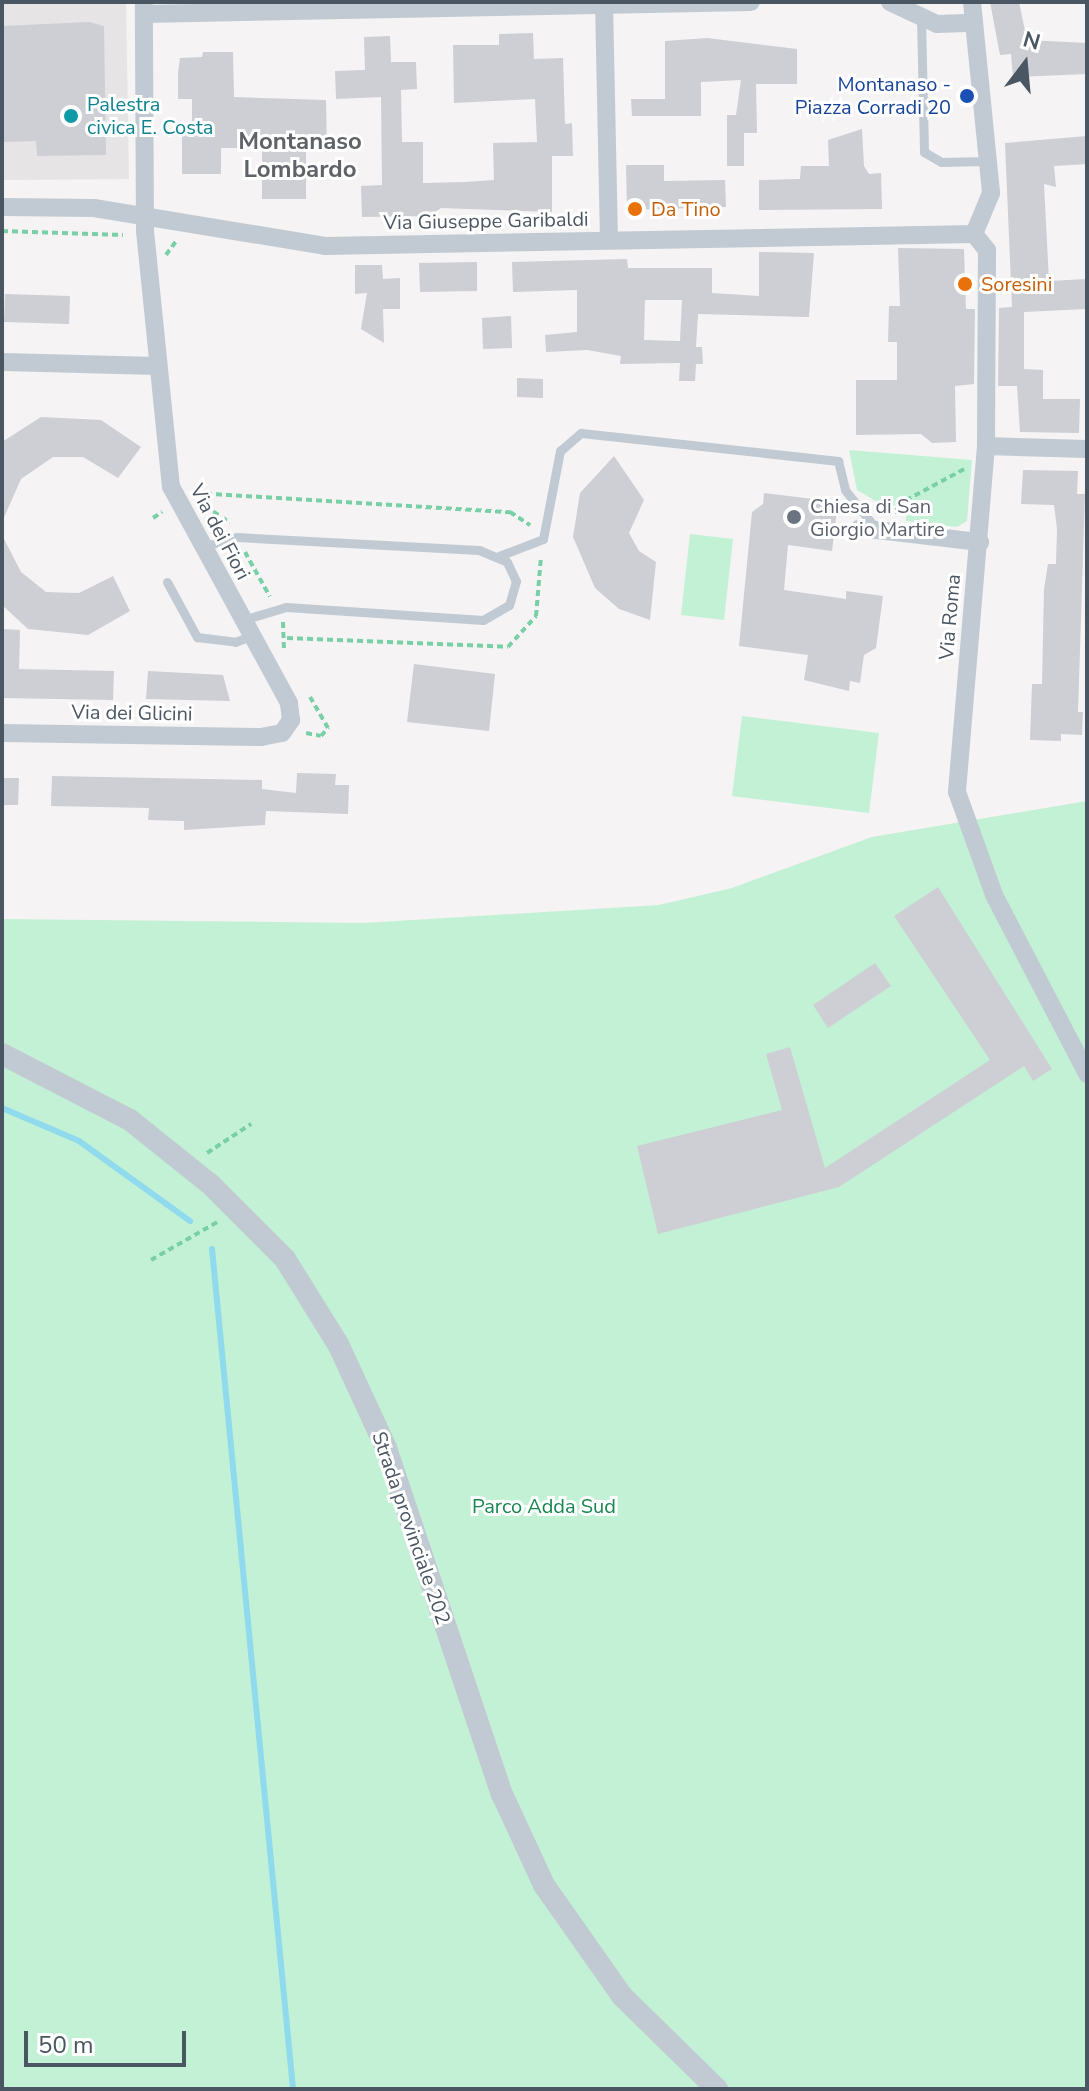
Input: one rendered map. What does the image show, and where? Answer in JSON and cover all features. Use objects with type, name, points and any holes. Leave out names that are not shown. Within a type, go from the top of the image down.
[{"type":"street","points":[[144,8],[751,2]]},
{"type":"street","points":[[890,2],[921,18],[974,23]]},
{"type":"street","points":[[972,2],[991,204],[974,234]]},
{"type":"street","points":[[604,3],[609,240]]},
{"type":"street","name":"Via dei Fiori","points":[[144,8],[146,237],[171,487],[289,703],[287,727]]},
{"type":"street","name":"Via Giuseppe Garibaldi","points":[[2,207],[94,208],[325,246],[974,234]]},
{"type":"street","name":"Via Roma","points":[[974,234],[987,250],[986,446],[957,792],[994,895],[1087,1074]]},
{"type":"street","points":[[2,362],[158,366]]},
{"type":"street","points":[[986,446],[1087,449]]},
{"type":"street","points":[[877,530],[980,542]]},
{"type":"street","name":"Via dei Glicini","points":[[2,733],[261,737],[287,727]]},
{"type":"street","name":"Strada provinciale 202","points":[[2,1054],[130,1120],[190,1168],[285,1259],[338,1344],[386,1448],[502,1794],[544,1885],[622,1996],[717,2089]]},
{"type":"lane","points":[[921,18],[924,152],[941,162],[987,161]]},
{"type":"lane","points":[[202,547],[237,537],[499,556],[543,539],[560,451],[581,433],[838,461],[845,490],[877,530]]},
{"type":"lane","points":[[167,582],[197,637],[235,642],[247,628],[277,609],[490,619],[509,605],[515,590],[513,571],[499,556]]},
{"type":"path","points":[[2,231],[177,241],[163,267]]},
{"type":"path","points":[[877,530],[897,505],[972,465],[985,465]]},
{"type":"path","points":[[192,480],[202,504],[227,517],[277,609],[287,629],[284,654]]},
{"type":"path","points":[[287,727],[327,734],[306,691]]},
{"type":"path","points":[[190,1168],[222,1139],[251,1124]]},
{"type":"path","points":[[151,1260],[235,1209]]},
{"type":"shaded area","points":[[2,2],[126,2],[129,179],[2,180]]},
{"type":"green space","points":[[849,450],[972,460],[967,521],[957,527],[906,521],[906,507],[879,503],[857,490]]},
{"type":"green space","points":[[690,534],[733,539],[724,620],[681,615]]},
{"type":"green space","points":[[742,716],[879,733],[869,813],[732,796]]},
{"type":"green space","name":"Parco Adda Sud","points":[[1087,801],[1087,2089],[2,2089],[2,919],[364,923],[659,905],[732,888],[872,837]]},
{"type":"building","points":[[990,2],[1019,2],[1027,40],[1087,43],[1087,74],[1013,77],[1011,54],[1000,55]]},
{"type":"building","points":[[89,22],[104,26],[106,155],[37,156],[36,141],[2,142],[2,26]]},
{"type":"building","points":[[533,33],[534,59],[563,58],[565,124],[572,123],[573,156],[552,156],[552,212],[441,208],[429,216],[362,217],[361,186],[382,185],[381,97],[336,99],[335,71],[365,70],[364,37],[390,36],[391,62],[416,62],[417,89],[401,90],[402,142],[423,142],[423,183],[494,180],[493,143],[537,142],[535,99],[454,103],[453,45],[499,45],[499,34]]},
{"type":"building","points":[[707,38],[797,49],[797,84],[756,84],[757,133],[744,133],[744,166],[727,166],[727,115],[736,115],[741,80],[701,82],[701,116],[632,116],[631,99],[665,99],[665,41]]},
{"type":"building","points":[[203,52],[233,52],[234,97],[326,100],[327,152],[306,152],[306,199],[262,199],[262,148],[221,148],[221,174],[182,174],[182,133],[192,133],[192,99],[178,99],[180,58],[202,57]]},
{"type":"building","points":[[862,129],[864,166],[869,174],[881,173],[882,209],[759,210],[759,180],[800,179],[801,166],[829,166],[828,140]]},
{"type":"building","points":[[1087,136],[1087,164],[1054,166],[1056,187],[1044,184],[1049,281],[1087,279],[1087,309],[1024,312],[1024,369],[1043,370],[1043,399],[1080,399],[1079,433],[1020,432],[1017,386],[998,386],[999,308],[1012,307],[1005,143]]},
{"type":"building","points":[[626,165],[664,165],[664,181],[725,180],[726,207],[627,210]]},
{"type":"building","points":[[898,248],[964,249],[966,309],[975,309],[974,384],[955,386],[956,442],[932,443],[921,434],[856,435],[856,380],[897,380],[897,342],[888,342],[889,306],[900,306]]},
{"type":"building","points":[[759,252],[814,253],[809,317],[698,314],[696,347],[702,347],[703,364],[696,364],[695,381],[679,381],[680,363],[620,364],[621,356],[587,350],[546,352],[545,335],[577,332],[577,290],[513,292],[512,262],[627,259],[628,268],[712,268],[712,293],[759,296]],"holes":[[[645,300],[682,300],[680,341],[644,340]]]},
{"type":"building","points":[[477,262],[477,291],[420,292],[419,263]]},
{"type":"building","points":[[355,265],[382,265],[383,279],[400,278],[400,309],[383,309],[384,343],[361,329],[367,293],[355,294]]},
{"type":"building","points":[[5,294],[70,296],[69,324],[4,322]]},
{"type":"building","points":[[511,316],[512,348],[483,349],[482,318]]},
{"type":"building","points":[[517,378],[543,379],[543,398],[517,397]]},
{"type":"building","points":[[41,417],[101,420],[141,447],[118,478],[83,457],[53,457],[21,479],[2,522],[2,442]]},
{"type":"building","points":[[614,456],[644,500],[629,533],[639,551],[656,562],[650,620],[619,609],[595,588],[573,537],[580,493]]},
{"type":"building","points":[[1023,470],[1078,471],[1077,494],[1085,494],[1078,712],[1083,712],[1082,735],[1061,734],[1061,741],[1030,740],[1032,684],[1042,684],[1044,589],[1048,564],[1056,564],[1057,529],[1054,505],[1021,504]]},
{"type":"building","points":[[764,493],[838,502],[832,551],[788,545],[784,590],[846,599],[846,591],[883,596],[876,648],[864,655],[860,683],[850,681],[849,691],[804,680],[808,655],[739,646],[752,512],[763,504]]},
{"type":"building","points":[[2,535],[21,572],[46,592],[79,593],[113,576],[130,611],[88,635],[28,629],[2,605]]},
{"type":"building","points":[[2,629],[20,630],[19,669],[114,671],[113,700],[2,698]]},
{"type":"building","points":[[414,664],[495,674],[489,731],[407,722]]},
{"type":"building","points":[[148,671],[223,675],[230,701],[146,699]]},
{"type":"building","points":[[297,773],[336,774],[335,785],[349,785],[348,814],[266,811],[265,825],[184,830],[184,821],[148,820],[149,808],[51,806],[52,776],[262,780],[262,789],[296,793]]},
{"type":"building","points":[[2,778],[19,778],[18,805],[2,805]]},
{"type":"building","points":[[938,887],[1052,1069],[1033,1081],[1024,1066],[839,1187],[658,1234],[637,1146],[782,1110],[766,1054],[790,1047],[825,1168],[990,1060],[894,916]]},
{"type":"building","points":[[875,963],[891,986],[828,1028],[813,1005]]},
{"type":"waterway","points":[[2,1108],[79,1141],[190,1221]]},
{"type":"waterway","points":[[212,1249],[293,2089]]},
{"type":"place","name":"Montanaso - Piazza Corradi 20","points":[[967,96]]},
{"type":"place","name":"Palestra civica E. Costa","points":[[71,116]]},
{"type":"place","name":"Da Tino","points":[[635,209]]},
{"type":"place","name":"Soresini","points":[[965,284]]},
{"type":"place","name":"Chiesa di San Giorgio Martire","points":[[794,517]]},
{"type":"district","name":"Montanaso Lombardo","points":[[300,156]]}]
